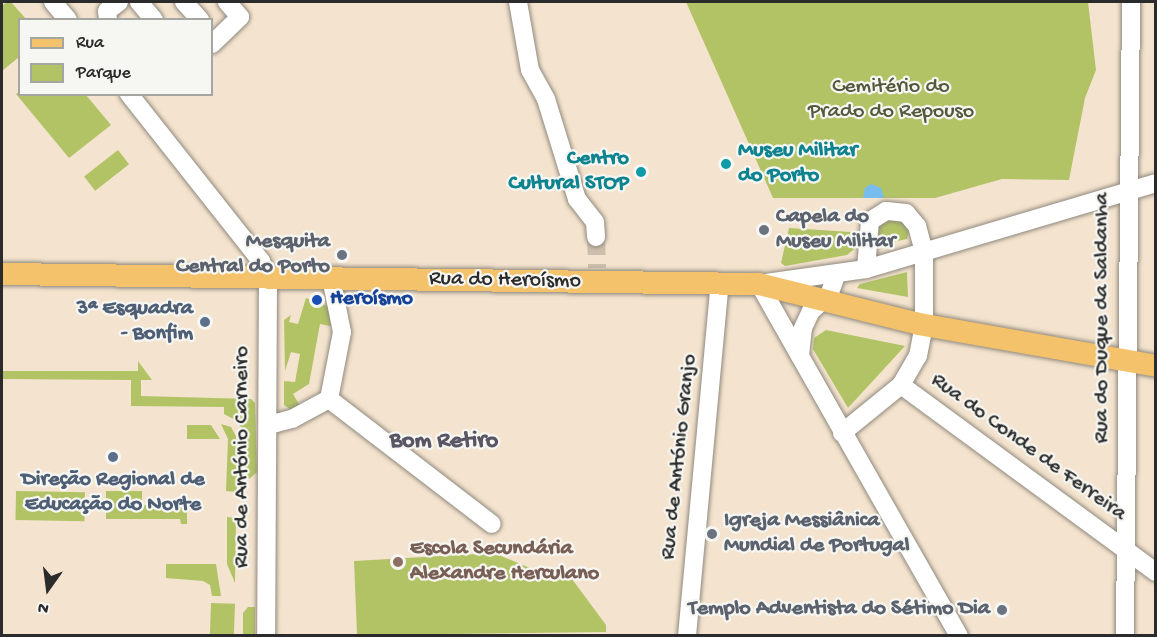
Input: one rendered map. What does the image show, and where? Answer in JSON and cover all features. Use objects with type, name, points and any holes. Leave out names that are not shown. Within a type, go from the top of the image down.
[{"type":"main road","name":"Rua do Heroísmo","points":[[2,274],[331,279],[597,275],[759,284],[821,302],[924,325],[1155,366]]},
{"type":"street","points":[[53,2],[66,18]]},
{"type":"street","points":[[108,18],[107,11],[119,2]]},
{"type":"street","points":[[139,2],[152,18]]},
{"type":"street","points":[[184,2],[198,18]]},
{"type":"street","points":[[213,38],[240,17],[228,2]]},
{"type":"street","points":[[518,2],[530,70],[546,99],[577,199],[595,222],[596,237]]},
{"type":"street","name":"Rua do Duque da Saldanha","points":[[1125,636],[1131,2]]},
{"type":"street","points":[[131,96],[261,261],[268,278]]},
{"type":"street","points":[[959,636],[759,284],[836,276],[866,269],[1155,183]]},
{"type":"street","points":[[842,433],[901,385],[918,356],[924,325],[924,252],[917,226],[896,205],[876,215],[870,221],[866,269]]},
{"type":"street","points":[[800,358],[803,328],[821,302],[829,295],[836,276]]},
{"type":"street","name":"Rua de António Carneiro","points":[[266,636],[268,278]]},
{"type":"street","points":[[329,399],[342,332],[331,279]]},
{"type":"street","name":"Rua de António Granjo","points":[[687,636],[720,283]]},
{"type":"street","name":"Rua do Conde de Ferreira","points":[[901,385],[1155,572]]},
{"type":"street","points":[[268,425],[292,419],[329,399]]},
{"type":"street","points":[[329,399],[492,524]]},
{"type":"green space","points":[[11,2],[25,18],[18,18],[18,58],[2,71],[2,6]]},
{"type":"green space","name":"Cemitério do Prado do Repouso","points":[[686,2],[1088,2],[1096,70],[1085,98],[1069,180],[1002,179],[935,198],[773,198]]},
{"type":"green space","points":[[18,93],[18,96],[87,96],[111,125],[69,158],[16,94]]},
{"type":"green space","points":[[118,150],[129,164],[95,191],[84,176]]},
{"type":"green space","points":[[899,219],[910,226],[907,239],[884,244],[877,241],[876,220]]},
{"type":"green space","points":[[789,228],[851,232],[856,234],[857,247],[847,255],[785,266],[781,263]]},
{"type":"green space","points":[[907,272],[908,297],[857,288],[860,284]]},
{"type":"green space","points":[[306,298],[328,306],[335,327],[320,324],[309,384],[293,394],[300,406],[293,411],[284,405],[284,381],[295,382],[300,354],[291,352],[285,371],[284,320],[291,315],[289,322],[298,324]]},
{"type":"green space","points":[[826,330],[905,346],[848,408],[813,349],[814,338]]},
{"type":"green space","points":[[138,361],[152,380],[141,380],[141,396],[251,399],[255,403],[257,472],[249,479],[245,473],[246,435],[237,421],[224,414],[224,407],[131,406],[131,380],[2,379],[2,371],[138,371]]},
{"type":"green space","points":[[221,424],[231,427],[236,436],[237,492],[226,491],[228,439]]},
{"type":"green space","points":[[187,425],[211,425],[220,439],[187,439]]},
{"type":"green space","points":[[16,491],[85,492],[84,521],[15,520]]},
{"type":"green space","points":[[106,491],[142,491],[142,505],[187,505],[187,524],[181,524],[180,519],[106,519]]},
{"type":"green space","points":[[227,517],[236,518],[235,583],[227,564]]},
{"type":"green space","points":[[494,553],[537,571],[572,579],[606,625],[606,632],[357,635],[354,561]]},
{"type":"green space","points":[[166,564],[216,564],[221,596],[212,596],[210,585],[203,581],[166,578]]},
{"type":"green space","points":[[211,603],[235,604],[234,636],[210,635]]},
{"type":"green space","points":[[248,607],[255,607],[255,635],[243,635],[243,613]]},
{"type":"water","points":[[871,184],[881,188],[884,198],[863,198],[865,188]]},
{"type":"tunnel","points":[[596,237],[597,268]]},
{"type":"place","name":"Museu Militar do Porto","points":[[726,164]]},
{"type":"place","name":"Centro Cultural STOP","points":[[641,172]]},
{"type":"place","name":"Capela do Museu Militar","points":[[764,230]]},
{"type":"place","name":"Mesquita Central do Porto","points":[[342,255]]},
{"type":"place","name":"Heroísmo","points":[[317,300]]},
{"type":"place","name":"3ª Esquadra - Bonfim","points":[[205,322]]},
{"type":"place","name":"Direção Regional de Educação do Norte","points":[[113,457]]},
{"type":"place","name":"Igreja Messiânica Mundial de Portugal","points":[[712,534]]},
{"type":"place","name":"Escola Secundária Alexandre Herculano","points":[[398,562]]},
{"type":"place","name":"Templo Adventista do Sétimo Dia","points":[[1002,610]]},
{"type":"district","name":"Bom Retiro","points":[[444,442]]}]
